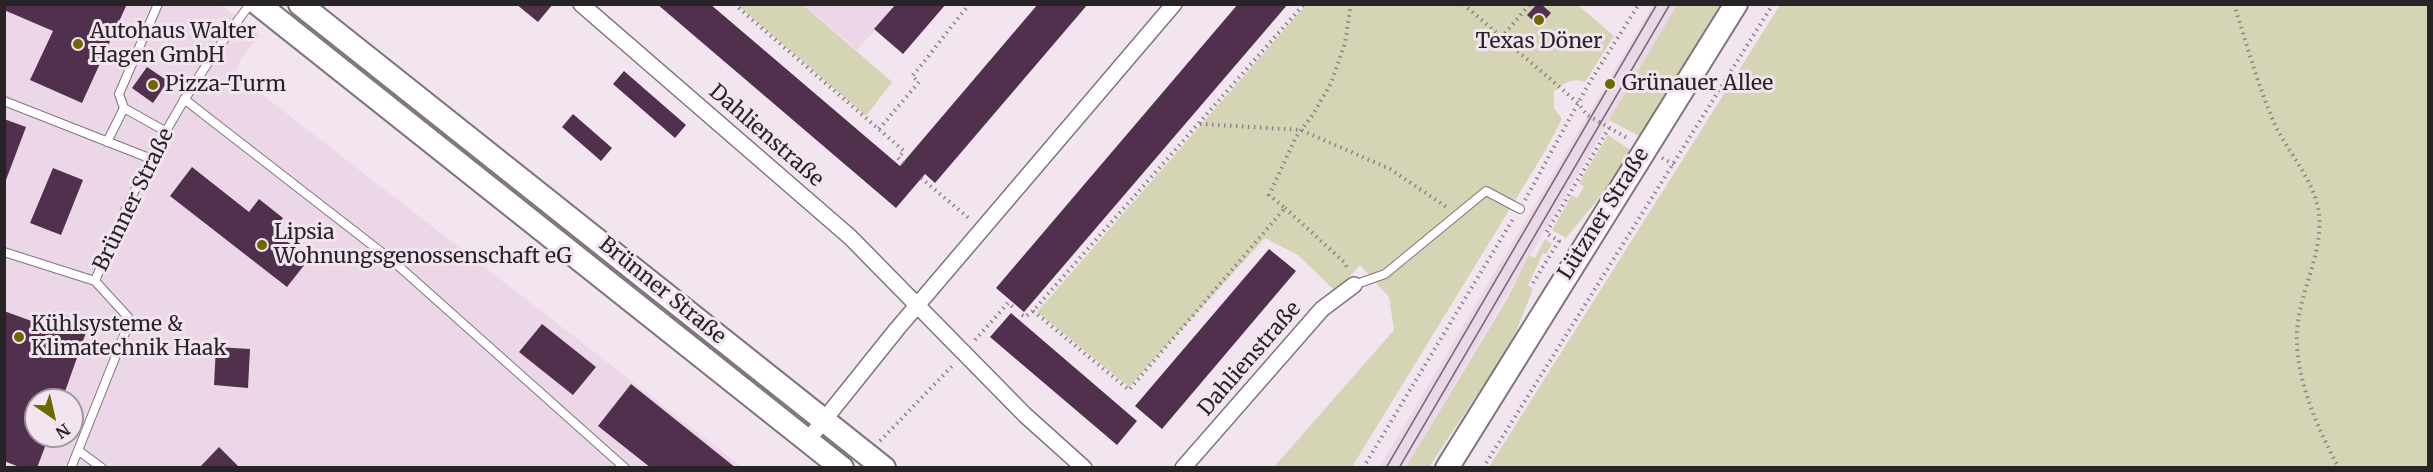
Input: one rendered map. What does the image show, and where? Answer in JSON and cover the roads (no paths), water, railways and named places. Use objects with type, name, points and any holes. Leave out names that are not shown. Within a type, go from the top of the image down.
[{"type":"main road","name":"Brünner Straße","points":[[258,4],[842,468]]},
{"type":"main road","name":"Brünner Straße","points":[[300,4],[884,468]]},
{"type":"main road","name":"Lützner Straße","points":[[1448,468],[1473,424],[1736,4]]},
{"type":"main road","name":"Lützner Straße","points":[[1437,468],[1473,424]]},
{"type":"street","name":"Dahlienstraße","points":[[581,4],[850,237],[919,304],[1026,415],[1084,468]]},
{"type":"street","points":[[808,440],[919,304],[1174,4]]},
{"type":"street","name":"Dahlienstraße","points":[[1183,468],[1322,309],[1354,285]]},
{"type":"lane","points":[[158,4],[119,94],[124,108],[165,131]]},
{"type":"lane","name":"Brünner Straße","points":[[71,468],[126,328],[128,317],[95,281],[148,158],[184,99],[250,4]]},
{"type":"lane","points":[[184,99],[394,262],[625,468]]},
{"type":"lane","points":[[4,100],[148,158]]},
{"type":"lane","points":[[107,142],[124,108]]},
{"type":"lane","points":[[1354,285],[1385,274],[1486,191],[1520,209]]},
{"type":"lane","points":[[4,252],[95,281]]},
{"type":"lane","points":[[79,451],[102,468]]},
{"type":"tram line","points":[[1386,468],[1657,4]]},
{"type":"tram line","points":[[1399,468],[1670,4]]},
{"type":"place","name":"Texas Döner","points":[[1539,20]]},
{"type":"place","name":"Autohaus Walter Hagen GmbH","points":[[78,44]]},
{"type":"place","name":"Grünauer Allee","points":[[1610,84]]},
{"type":"place","name":"Pizza-Turm","points":[[153,85]]},
{"type":"place","name":"Lipsia Wohnungsgenossenschaft eG","points":[[262,245]]},
{"type":"place","name":"Kühlsysteme & Klimatechnik Haak","points":[[19,337]]}]
